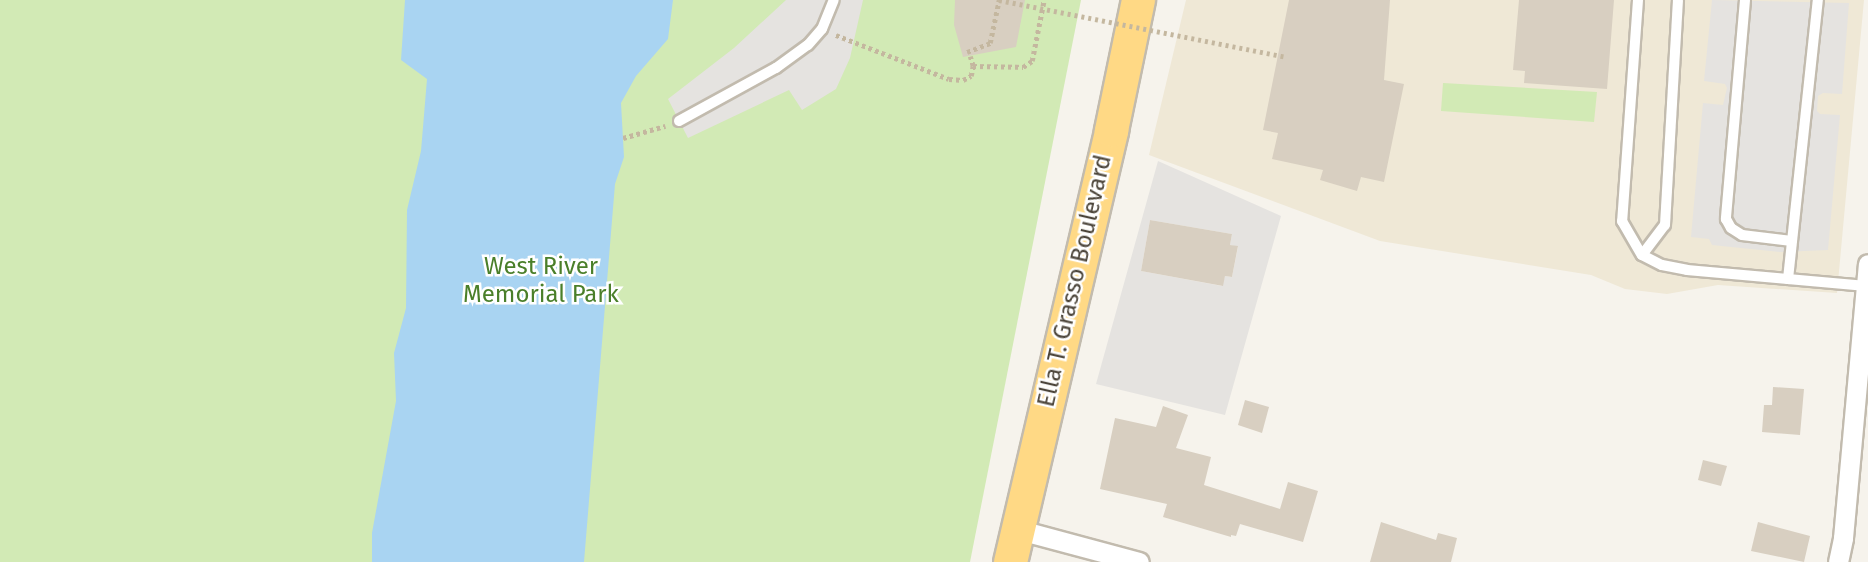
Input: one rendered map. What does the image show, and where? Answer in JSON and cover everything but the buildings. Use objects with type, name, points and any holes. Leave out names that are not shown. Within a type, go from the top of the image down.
[{"type":"highway","name":"Ella T. Grasso Boulevard","points":[[1010,562],[1111,130],[1138,0]]},
{"type":"street","points":[[1838,562],[1843,538],[1868,264]]},
{"type":"street","points":[[1016,528],[1139,562]]},
{"type":"lane","points":[[679,121],[776,68],[808,45],[822,29],[834,0]]},
{"type":"lane","points":[[1638,0],[1622,221],[1642,255],[1662,265],[1687,270],[1866,286]]},
{"type":"lane","points":[[1642,255],[1665,225],[1678,0]]},
{"type":"lane","points":[[1745,0],[1726,219],[1731,229],[1742,236],[1792,241]]},
{"type":"lane","points":[[1788,279],[1818,0]]},
{"type":"path","points":[[822,29],[948,79],[963,80],[971,75],[973,66],[969,54],[990,43],[999,0],[1287,57]]},
{"type":"path","points":[[973,66],[1023,67],[1032,61],[1044,0]]},
{"type":"path","points":[[623,138],[679,121]]},
{"type":"shaded area","points":[[786,0],[863,0],[850,58],[836,89],[802,110],[789,90],[688,138],[668,99],[734,48]]},
{"type":"shaded area","points":[[1186,0],[1864,0],[1837,293],[1718,285],[1667,294],[1625,289],[1591,275],[1380,241],[1149,155]]},
{"type":"shaded area","points":[[1712,0],[1849,3],[1842,94],[1823,93],[1818,96],[1817,111],[1820,114],[1840,115],[1828,250],[1780,252],[1712,245],[1709,239],[1691,237],[1703,103],[1723,105],[1727,88],[1725,84],[1704,81]]},
{"type":"shaded area","points":[[1158,161],[1281,216],[1225,415],[1096,384]],"holes":[[[1150,220],[1232,234],[1230,245],[1238,247],[1232,277],[1225,276],[1222,286],[1141,271]]]},
{"type":"green space","name":"West River Memorial Park","points":[[0,0],[1081,0],[970,562],[0,562]]},
{"type":"green space","points":[[1443,83],[1597,92],[1594,122],[1441,111]]},
{"type":"water","points":[[405,0],[673,0],[668,39],[636,76],[621,103],[624,157],[615,184],[584,562],[372,562],[372,533],[396,401],[394,353],[406,308],[407,210],[421,151],[427,79],[401,60]]}]
